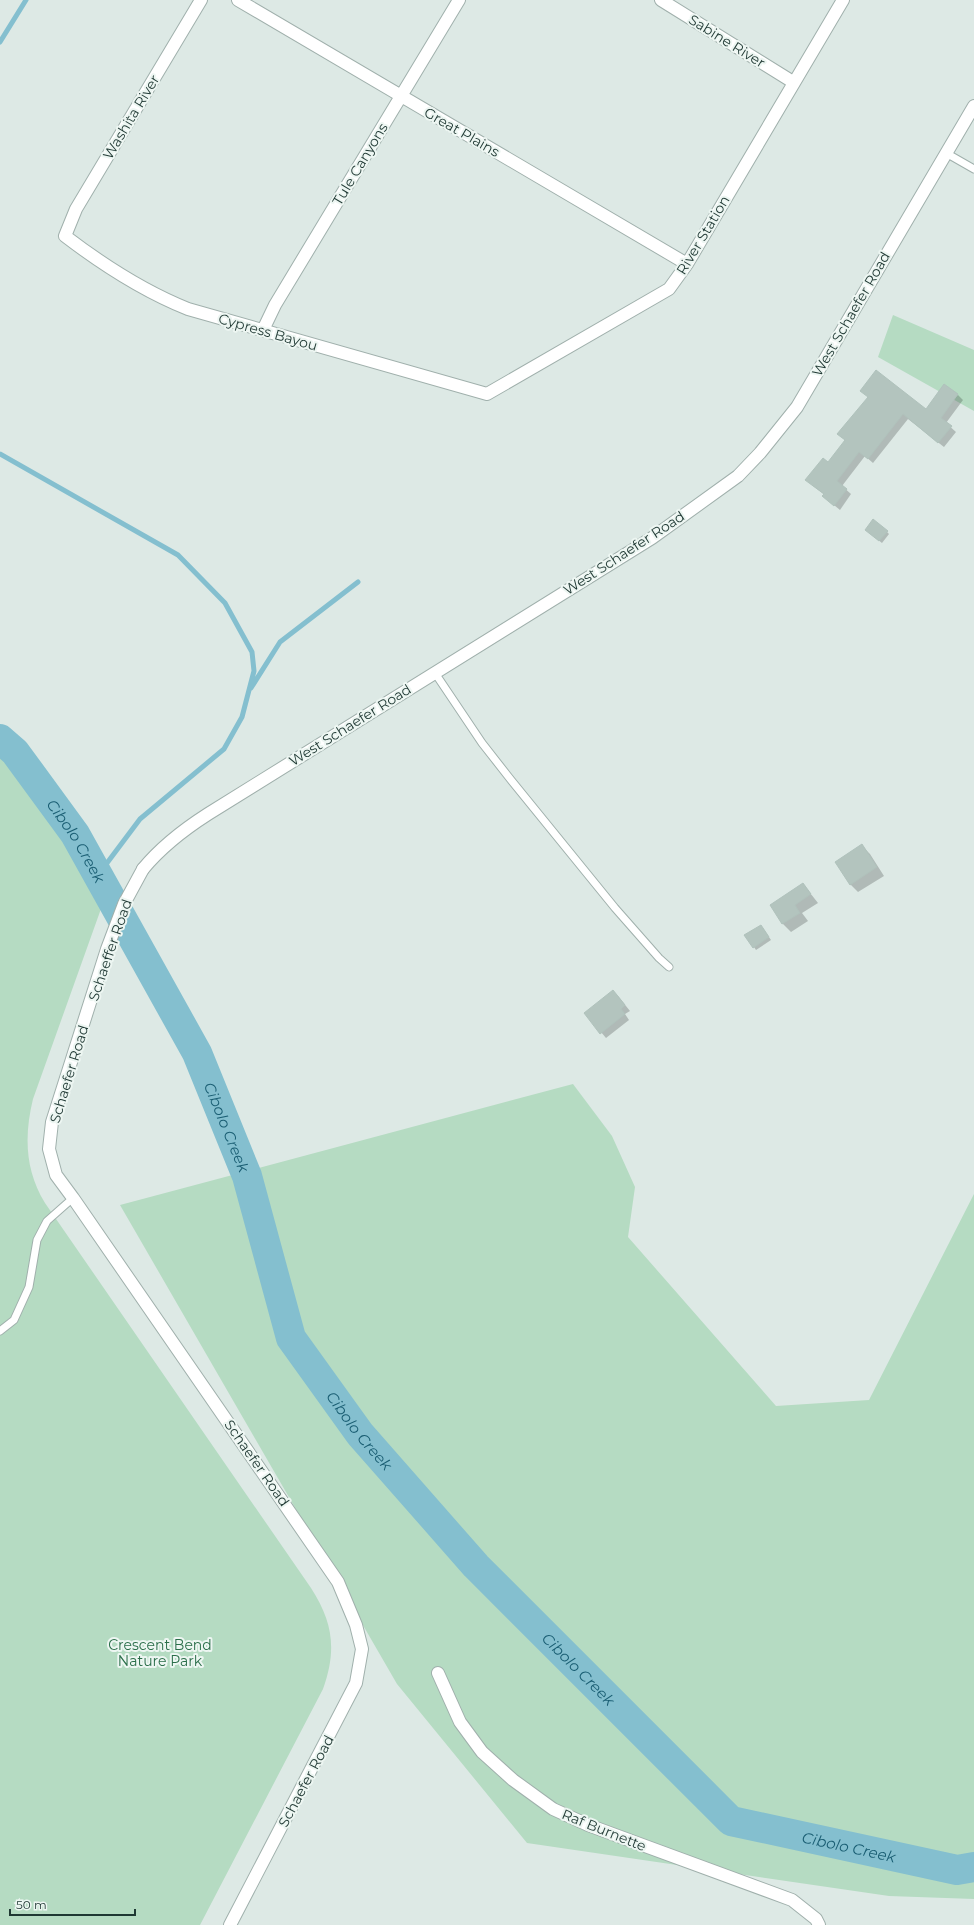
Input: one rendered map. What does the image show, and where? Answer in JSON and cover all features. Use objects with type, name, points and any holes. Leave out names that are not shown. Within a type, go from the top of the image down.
[{"type":"street","name":"Washita River","points":[[65,236],[76,209],[201,0]]},
{"type":"street","name":"Great Plains","points":[[238,0],[687,264]]},
{"type":"street","name":"Tule Canyons","points":[[263,330],[275,305],[459,0]]},
{"type":"street","name":"Sabine River","points":[[661,0],[793,82]]},
{"type":"street","name":"River Station","points":[[487,394],[669,289],[687,264],[793,82],[843,0]]},
{"type":"street","name":"West Schaefer Road","points":[[143,869],[157,852],[181,831],[652,538],[738,476],[760,453],[797,406],[974,106]]},
{"type":"street","name":"Cypress Bayou","points":[[65,236],[95,259],[161,299],[188,309],[487,394]]},
{"type":"street","name":"Schaeffer Road","points":[[88,1010],[107,949],[124,904],[143,869]]},
{"type":"street","name":"Schaefer Road","points":[[88,1010],[52,1122],[49,1148],[56,1175],[338,1582],[356,1625],[362,1649],[356,1683],[230,1925]]},
{"type":"street","name":"Raf Burnette","points":[[438,1674],[460,1722],[482,1752],[513,1780],[553,1809],[588,1825],[792,1900],[816,1920],[819,1925]]},
{"type":"lane","points":[[946,153],[974,168]]},
{"type":"lane","points":[[435,673],[482,743],[511,780],[615,908],[659,958],[669,967]]},
{"type":"lane","points":[[0,1331],[14,1320],[29,1287],[37,1240],[47,1221],[73,1198]]},
{"type":"green space","points":[[893,315],[974,350],[974,411],[878,357]]},
{"type":"green space","name":"Crescent Bend Nature Park","points":[[0,739],[15,752],[75,834],[107,892],[33,1099],[28,1126],[28,1152],[33,1178],[45,1203],[311,1588],[324,1613],[328,1625],[331,1649],[330,1662],[323,1689],[200,1925],[0,1925]]},
{"type":"green space","points":[[573,1084],[612,1136],[635,1187],[628,1237],[776,1406],[869,1400],[974,1194],[974,1899],[889,1896],[527,1843],[397,1684],[120,1205]]},
{"type":"building","points":[[876,370],[926,409],[944,384],[958,394],[941,418],[952,426],[938,443],[903,414],[868,459],[859,452],[837,481],[847,489],[834,506],[822,496],[824,494],[805,480],[823,458],[828,462],[845,440],[837,434],[868,397],[860,391]]},
{"type":"building","points":[[873,519],[888,531],[879,541],[865,530]]},
{"type":"building","points":[[862,844],[877,867],[850,885],[835,862]]},
{"type":"building","points":[[803,883],[811,894],[795,905],[800,913],[782,924],[770,905]]},
{"type":"building","points":[[761,925],[769,937],[753,948],[744,935]]},
{"type":"building","points":[[613,990],[625,1005],[621,1009],[625,1014],[600,1034],[584,1013]]},
{"type":"waterway","points":[[0,42],[26,0]]},
{"type":"waterway","points":[[0,454],[178,555],[225,603],[252,652],[254,671],[242,717],[224,749],[140,819],[98,875]]},
{"type":"waterway","points":[[251,688],[280,642],[358,582]]},
{"type":"waterway","name":"Cibolo Creek","points":[[0,739],[15,752],[75,834],[197,1053],[247,1176],[291,1338],[360,1434],[476,1566],[731,1821],[957,1870],[974,1867]]}]
